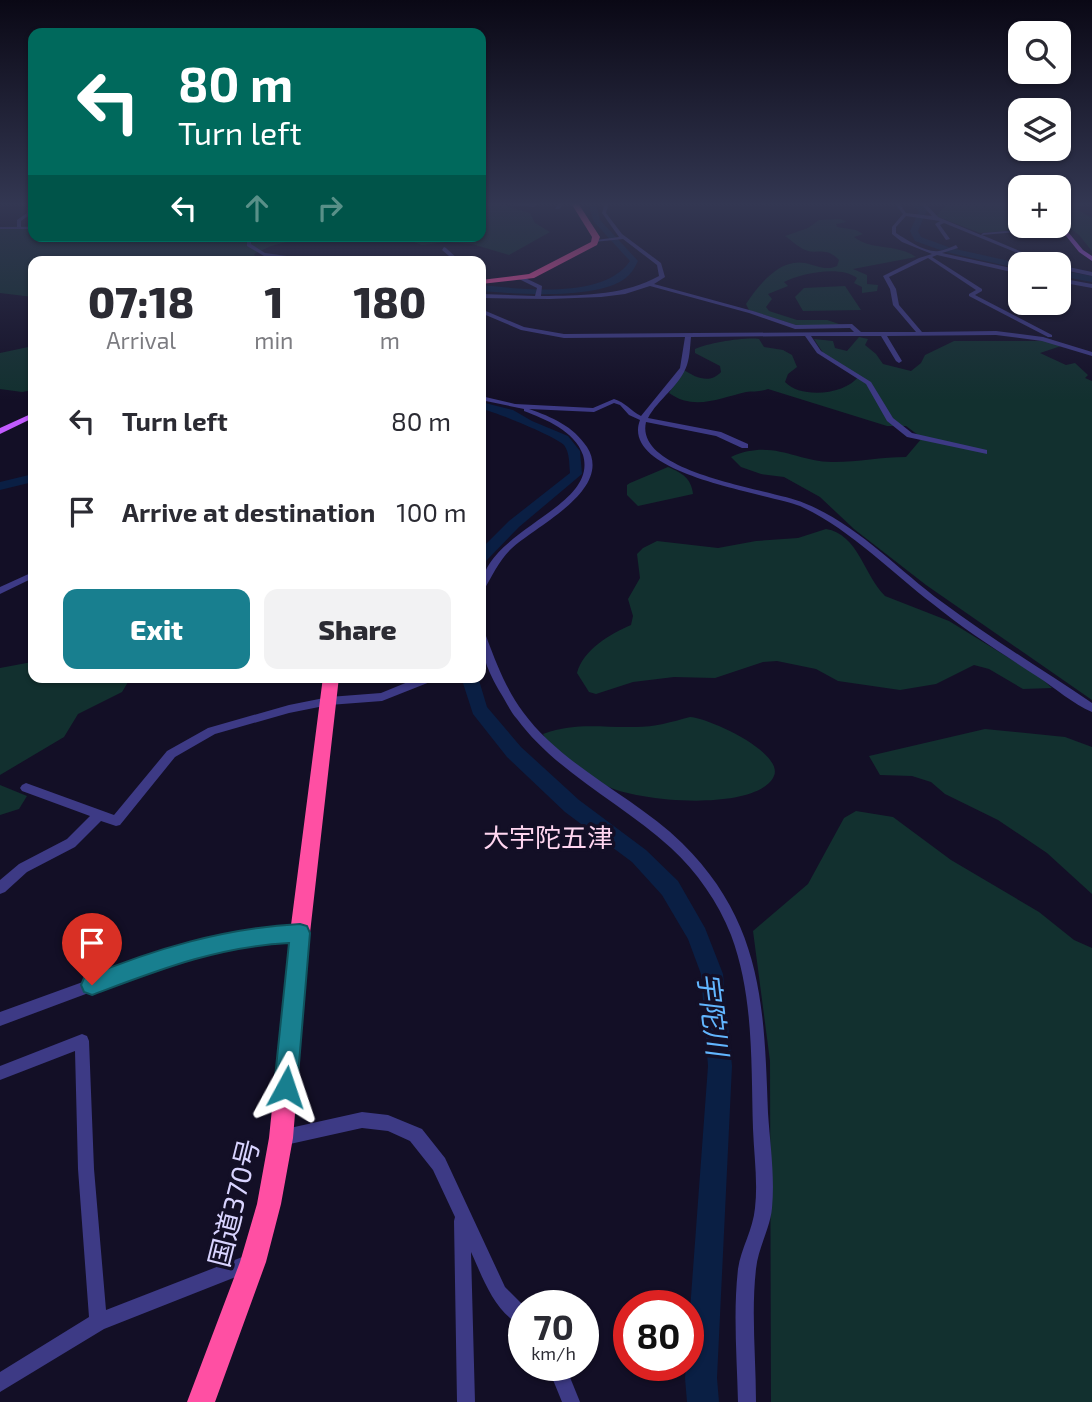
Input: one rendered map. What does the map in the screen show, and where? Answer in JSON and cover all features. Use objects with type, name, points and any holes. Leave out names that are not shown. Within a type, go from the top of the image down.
[{"type":"highway","points":[[486,281],[508,281],[541,268]]},
{"type":"highway","name":"国道370号","points":[[201,1402],[253,1262],[269,1204],[281,1138],[300,933],[330,683]]},
{"type":"main road","points":[[0,431],[28,417]]},
{"type":"street","points":[[486,296],[624,292],[652,285],[662,277],[660,268]]},
{"type":"street","points":[[903,268],[886,276],[893,289],[896,305],[921,334]]},
{"type":"street","points":[[947,268],[980,290],[971,295],[1064,344],[1092,354]]},
{"type":"street","points":[[1071,270],[1092,274]]},
{"type":"street","points":[[521,278],[540,287],[538,296]]},
{"type":"street","points":[[1071,282],[1092,286]]},
{"type":"street","points":[[652,285],[751,312],[783,324],[804,327],[852,326],[859,334]]},
{"type":"street","points":[[486,313],[523,329],[564,336],[996,333],[1064,344]]},
{"type":"street","points":[[883,334],[899,361]]},
{"type":"street","points":[[807,335],[819,352],[869,383],[881,406],[902,430],[919,439],[984,452]]},
{"type":"street","points":[[688,337],[683,368],[676,381],[643,419],[641,433],[647,445],[666,462],[699,476],[800,503],[827,517],[942,606],[1092,708]]},
{"type":"street","points":[[486,399],[521,406],[594,410],[614,401],[643,419],[718,434],[745,446]]},
{"type":"street","points":[[486,578],[506,548],[557,510],[579,491],[588,479],[588,456],[574,434],[547,417],[521,406]]},
{"type":"street","points":[[0,591],[28,577]]},
{"type":"street","points":[[488,664],[520,719],[545,746],[626,807],[653,823],[676,843],[724,904],[738,933],[749,969],[756,1018],[762,1157],[763,1217],[747,1266],[747,1402]]},
{"type":"street","points":[[26,788],[116,821],[172,754],[202,736],[289,709],[328,701],[382,697],[416,683]]},
{"type":"street","points":[[0,888],[23,868],[71,843],[99,816]]},
{"type":"street","points":[[0,1019],[193,948],[254,936],[300,933]]},
{"type":"street","points":[[0,1073],[82,1041],[86,1169],[98,1322]]},
{"type":"street","points":[[281,1138],[362,1120],[388,1123],[416,1135],[439,1164],[462,1219],[499,1293],[508,1302]]},
{"type":"street","points":[[462,1219],[466,1402]]},
{"type":"street","points":[[0,1383],[98,1322],[253,1262]]},
{"type":"street","points":[[562,1381],[571,1402]]},
{"type":"green space","points":[[0,268],[28,268],[28,296],[0,293]]},
{"type":"green space","points":[[856,268],[853,269],[867,275],[867,284],[878,285],[877,291],[862,293],[862,287],[854,283],[857,278],[831,271],[810,273],[784,282],[788,286],[768,294],[772,299],[766,307],[769,311],[797,320],[827,320],[842,325],[799,326],[749,310],[746,304],[764,281],[778,269]]},
{"type":"green space","points":[[845,286],[861,310],[803,311],[795,297],[804,288]]},
{"type":"green space","points":[[859,337],[868,339],[865,345],[883,364],[911,371],[921,363],[925,355],[954,341],[1050,341],[1061,346],[1040,353],[1066,365],[1075,363],[1088,375],[1085,378],[1092,381],[1092,700],[926,585],[854,529],[820,497],[784,477],[761,474],[741,467],[731,457],[746,452],[772,450],[834,462],[906,457],[922,438],[906,426],[887,426],[768,389],[707,402],[688,401],[669,393],[684,370],[703,379],[712,378],[721,372],[720,366],[695,353],[695,349],[727,341],[753,339],[759,339],[764,347],[783,350],[792,355],[797,367],[788,374],[785,382],[792,387],[812,393],[834,391],[859,376],[827,359],[814,339],[833,341],[835,348],[847,351]]},
{"type":"green space","points":[[28,347],[28,391],[0,389],[0,353]]},
{"type":"green space","points":[[668,467],[685,477],[693,494],[638,506],[627,495],[627,485]]},
{"type":"green space","points":[[826,529],[837,532],[846,539],[885,596],[949,621],[1040,677],[1052,688],[1023,689],[989,669],[974,665],[936,684],[900,690],[838,681],[816,669],[777,661],[763,662],[715,678],[674,677],[633,682],[596,694],[589,692],[577,673],[580,665],[591,650],[606,638],[631,625],[633,616],[628,599],[640,578],[637,554],[643,548],[657,541],[718,548],[756,541],[798,538]]},
{"type":"green space","points":[[28,663],[28,683],[127,683],[122,692],[78,714],[64,737],[0,775],[0,668]]},
{"type":"green space","points":[[690,717],[729,730],[758,748],[769,758],[775,769],[773,778],[761,789],[743,796],[719,800],[693,801],[641,796],[605,785],[548,743],[543,734],[578,727],[650,726]]},
{"type":"green space","points":[[985,729],[1065,737],[1092,747],[1092,894],[1047,853],[998,820],[945,794],[931,782],[912,776],[880,775],[869,756]]},
{"type":"green space","points":[[0,785],[27,796],[19,809],[0,815]]},
{"type":"green space","points":[[856,811],[893,817],[951,860],[1039,912],[1074,940],[1092,948],[1092,1402],[771,1402],[770,1061],[753,931],[808,884],[844,818]]},
{"type":"waterway","name":"宇陀川","points":[[486,288],[566,291],[590,288],[610,283],[626,274],[629,268]]},
{"type":"waterway","points":[[1071,275],[1092,279]]},
{"type":"waterway","name":"宇陀川","points":[[486,406],[509,412],[528,424],[564,438],[576,461],[576,474],[514,524],[486,553]]},
{"type":"waterway","points":[[0,486],[28,479]]},
{"type":"waterway","name":"宇陀川","points":[[471,683],[479,709],[514,752],[572,806],[639,856],[670,888],[697,935],[712,974],[720,1066],[701,1378],[703,1402]]},
{"type":"district","name":"大宇陀五津","points":[[548,838]]},
{"type":"route","points":[[92,985],[193,948],[254,936],[300,933],[286,1087]]}]
